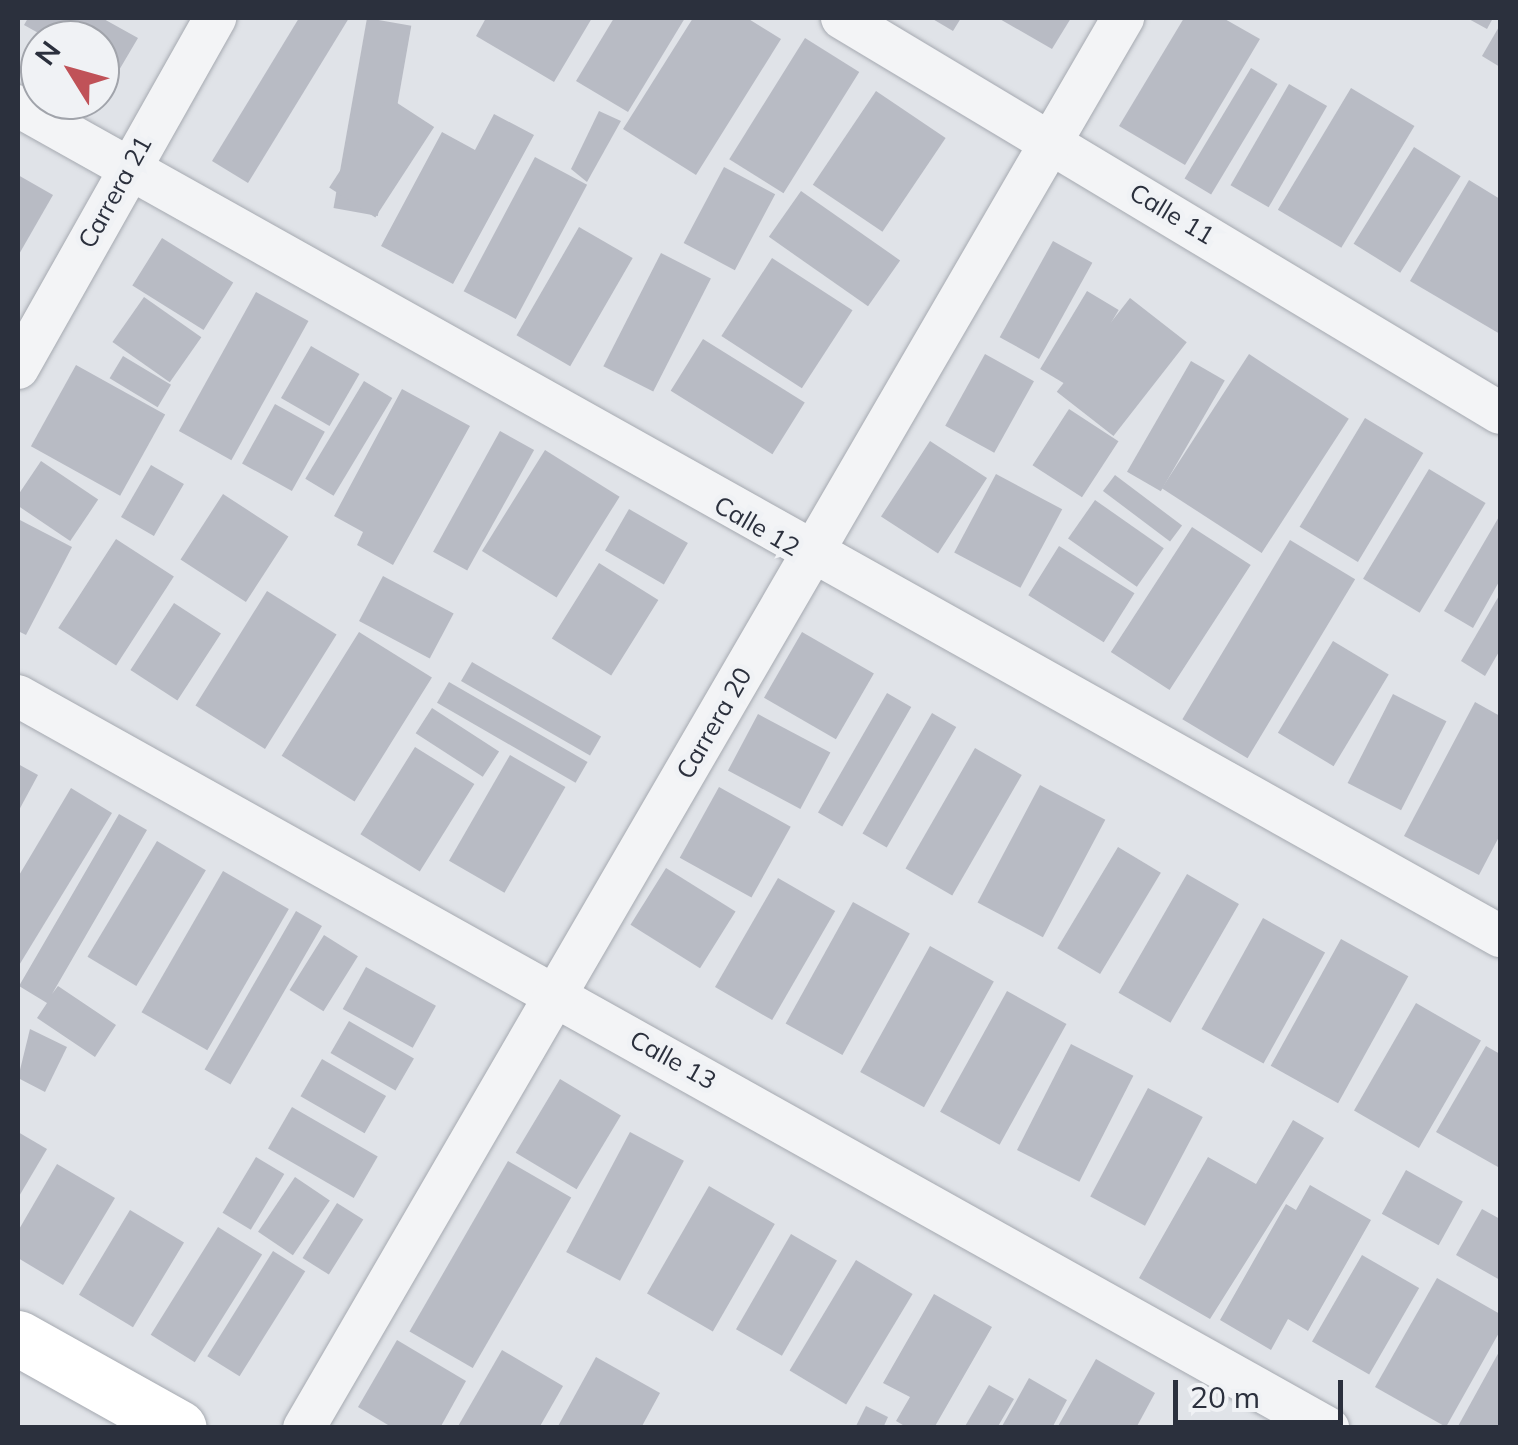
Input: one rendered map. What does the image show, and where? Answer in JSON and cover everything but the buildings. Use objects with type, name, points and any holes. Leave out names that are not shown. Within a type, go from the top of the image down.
[{"type":"street","name":"Carrera 21","points":[[18,368],[127,168],[215,18]]},
{"type":"street","name":"Calle 11","points":[[842,18],[1500,413]]},
{"type":"street","name":"Carrera 20","points":[[304,1428],[1124,18]]},
{"type":"street","name":"Calle 12","points":[[18,106],[811,556],[1500,936]]},
{"type":"street","name":"Calle 13","points":[[18,696],[1328,1428]]},
{"type":"street","points":[[18,1338],[179,1428]]}]
